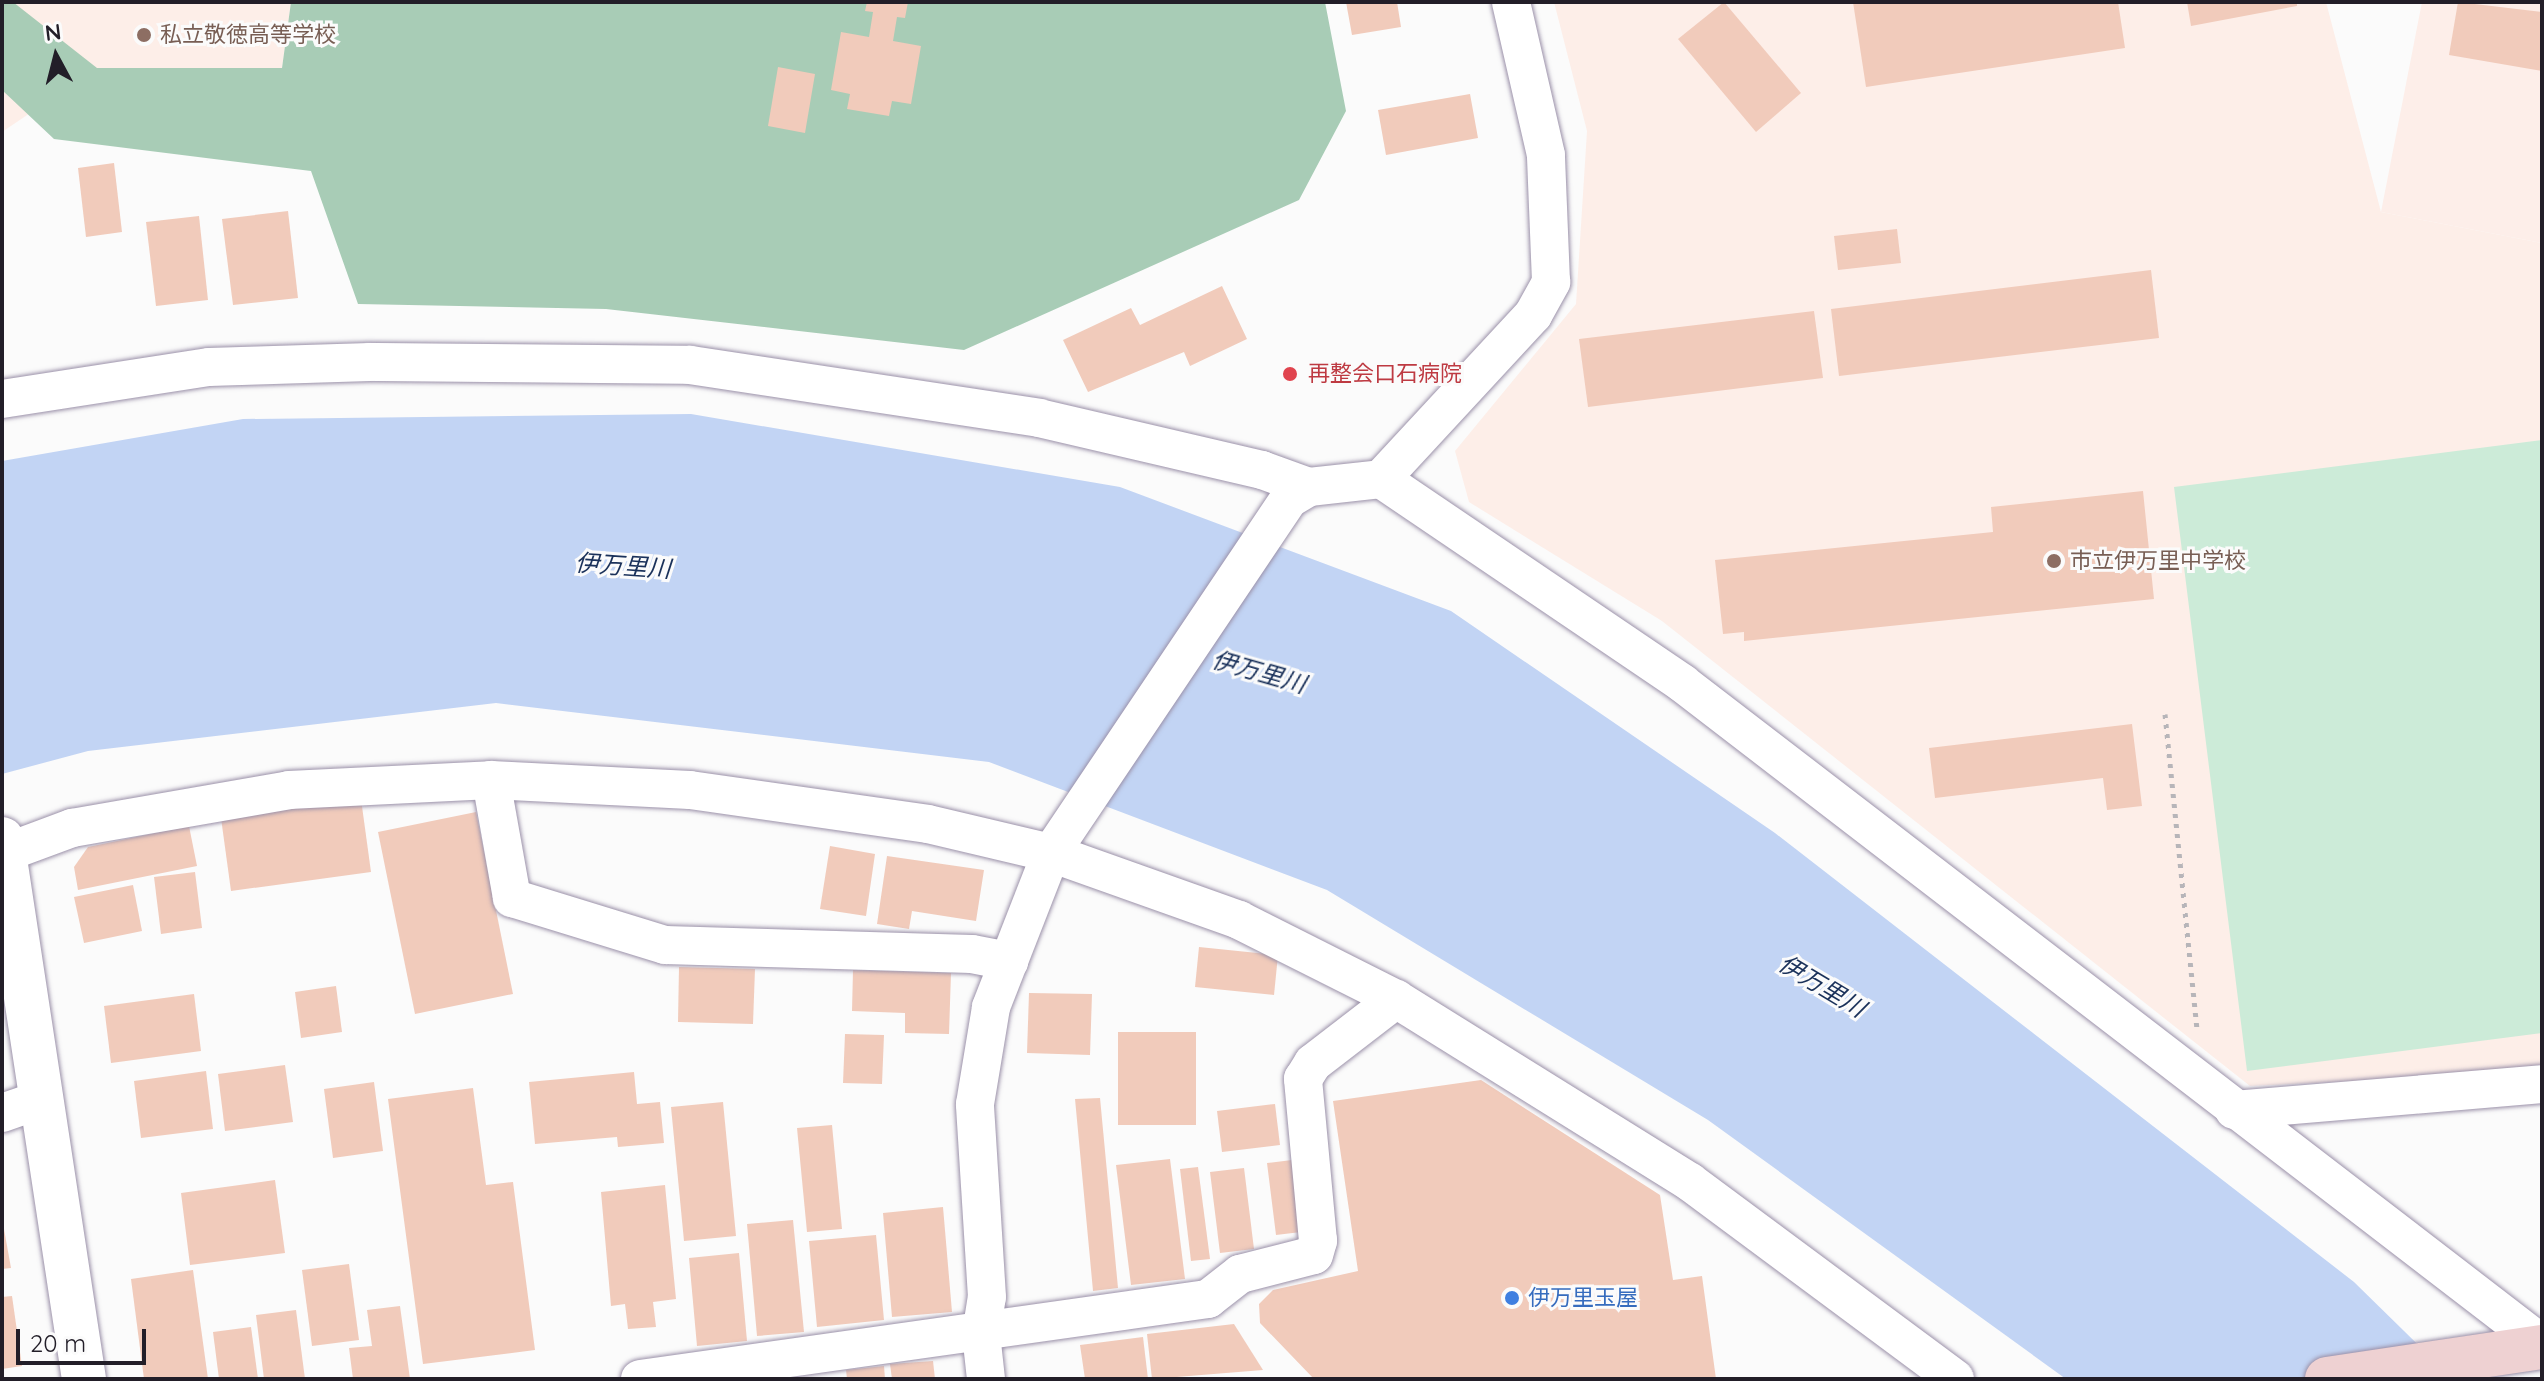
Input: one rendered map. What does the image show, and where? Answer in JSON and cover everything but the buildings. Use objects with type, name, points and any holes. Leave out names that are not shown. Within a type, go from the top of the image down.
[{"type":"main road","points":[[2327,1379],[2536,1347]]},
{"type":"street","points":[[2,399],[209,367],[370,362],[690,365],[1039,418],[1262,470],[1299,493],[1381,479],[1533,315],[1551,282],[1546,155],[1511,2]]},
{"type":"street","points":[[1381,479],[1682,683],[2536,1347]]},
{"type":"street","points":[[986,1379],[981,1334],[987,1297],[975,1104],[991,1007],[1059,842],[1299,493]]},
{"type":"street","points":[[491,780],[512,898],[665,945],[972,954],[1009,961]]},
{"type":"street","points":[[84,1379],[22,1106],[3,849],[72,828],[289,790],[491,780],[690,790],[1059,842],[1239,920],[1396,999],[1690,1182],[1955,1379]]},
{"type":"street","points":[[640,1379],[981,1334],[1208,1299],[1240,1274],[1314,1255],[1318,1241],[1303,1079],[1313,1063],[1396,999]]},
{"type":"street","points":[[2234,1110],[2542,1084]]},
{"type":"path","points":[[2165,714],[2199,1045],[2188,1074]]},
{"type":"shaded area","name":"私立敬徳高等学校","points":[[2,2],[291,2],[282,68],[97,68],[2,132]]},
{"type":"shaded area","name":"市立伊万里中学校","points":[[1554,2],[2326,2],[2381,212],[2542,243],[2542,1072],[2250,1086],[1662,621],[1469,502],[1455,451],[1576,304],[1587,131]]},
{"type":"shaded area","points":[[2422,2],[2542,2],[2542,243],[2381,212]]},
{"type":"green space","points":[[2,2],[13,2],[97,68],[282,68],[291,2],[1325,2],[1346,111],[1299,200],[964,350],[606,309],[358,304],[311,171],[54,139],[2,90]]},
{"type":"green space","points":[[2542,440],[2542,1033],[2247,1071],[2174,487]]},
{"type":"water","name":"伊万里川","points":[[691,414],[1120,487],[1451,611],[1775,833],[2354,1282],[2453,1379],[2066,1379],[1708,1120],[1327,890],[989,762],[496,703],[88,751],[2,774],[2,461],[243,419]]},
{"type":"place","name":"私立敬徳高等学校","points":[[144,35]]},
{"type":"place","name":"再整会口石病院","points":[[1290,374]]},
{"type":"place","name":"市立伊万里中学校","points":[[2054,561]]},
{"type":"place","name":"伊万里玉屋","points":[[1512,1298]]}]
